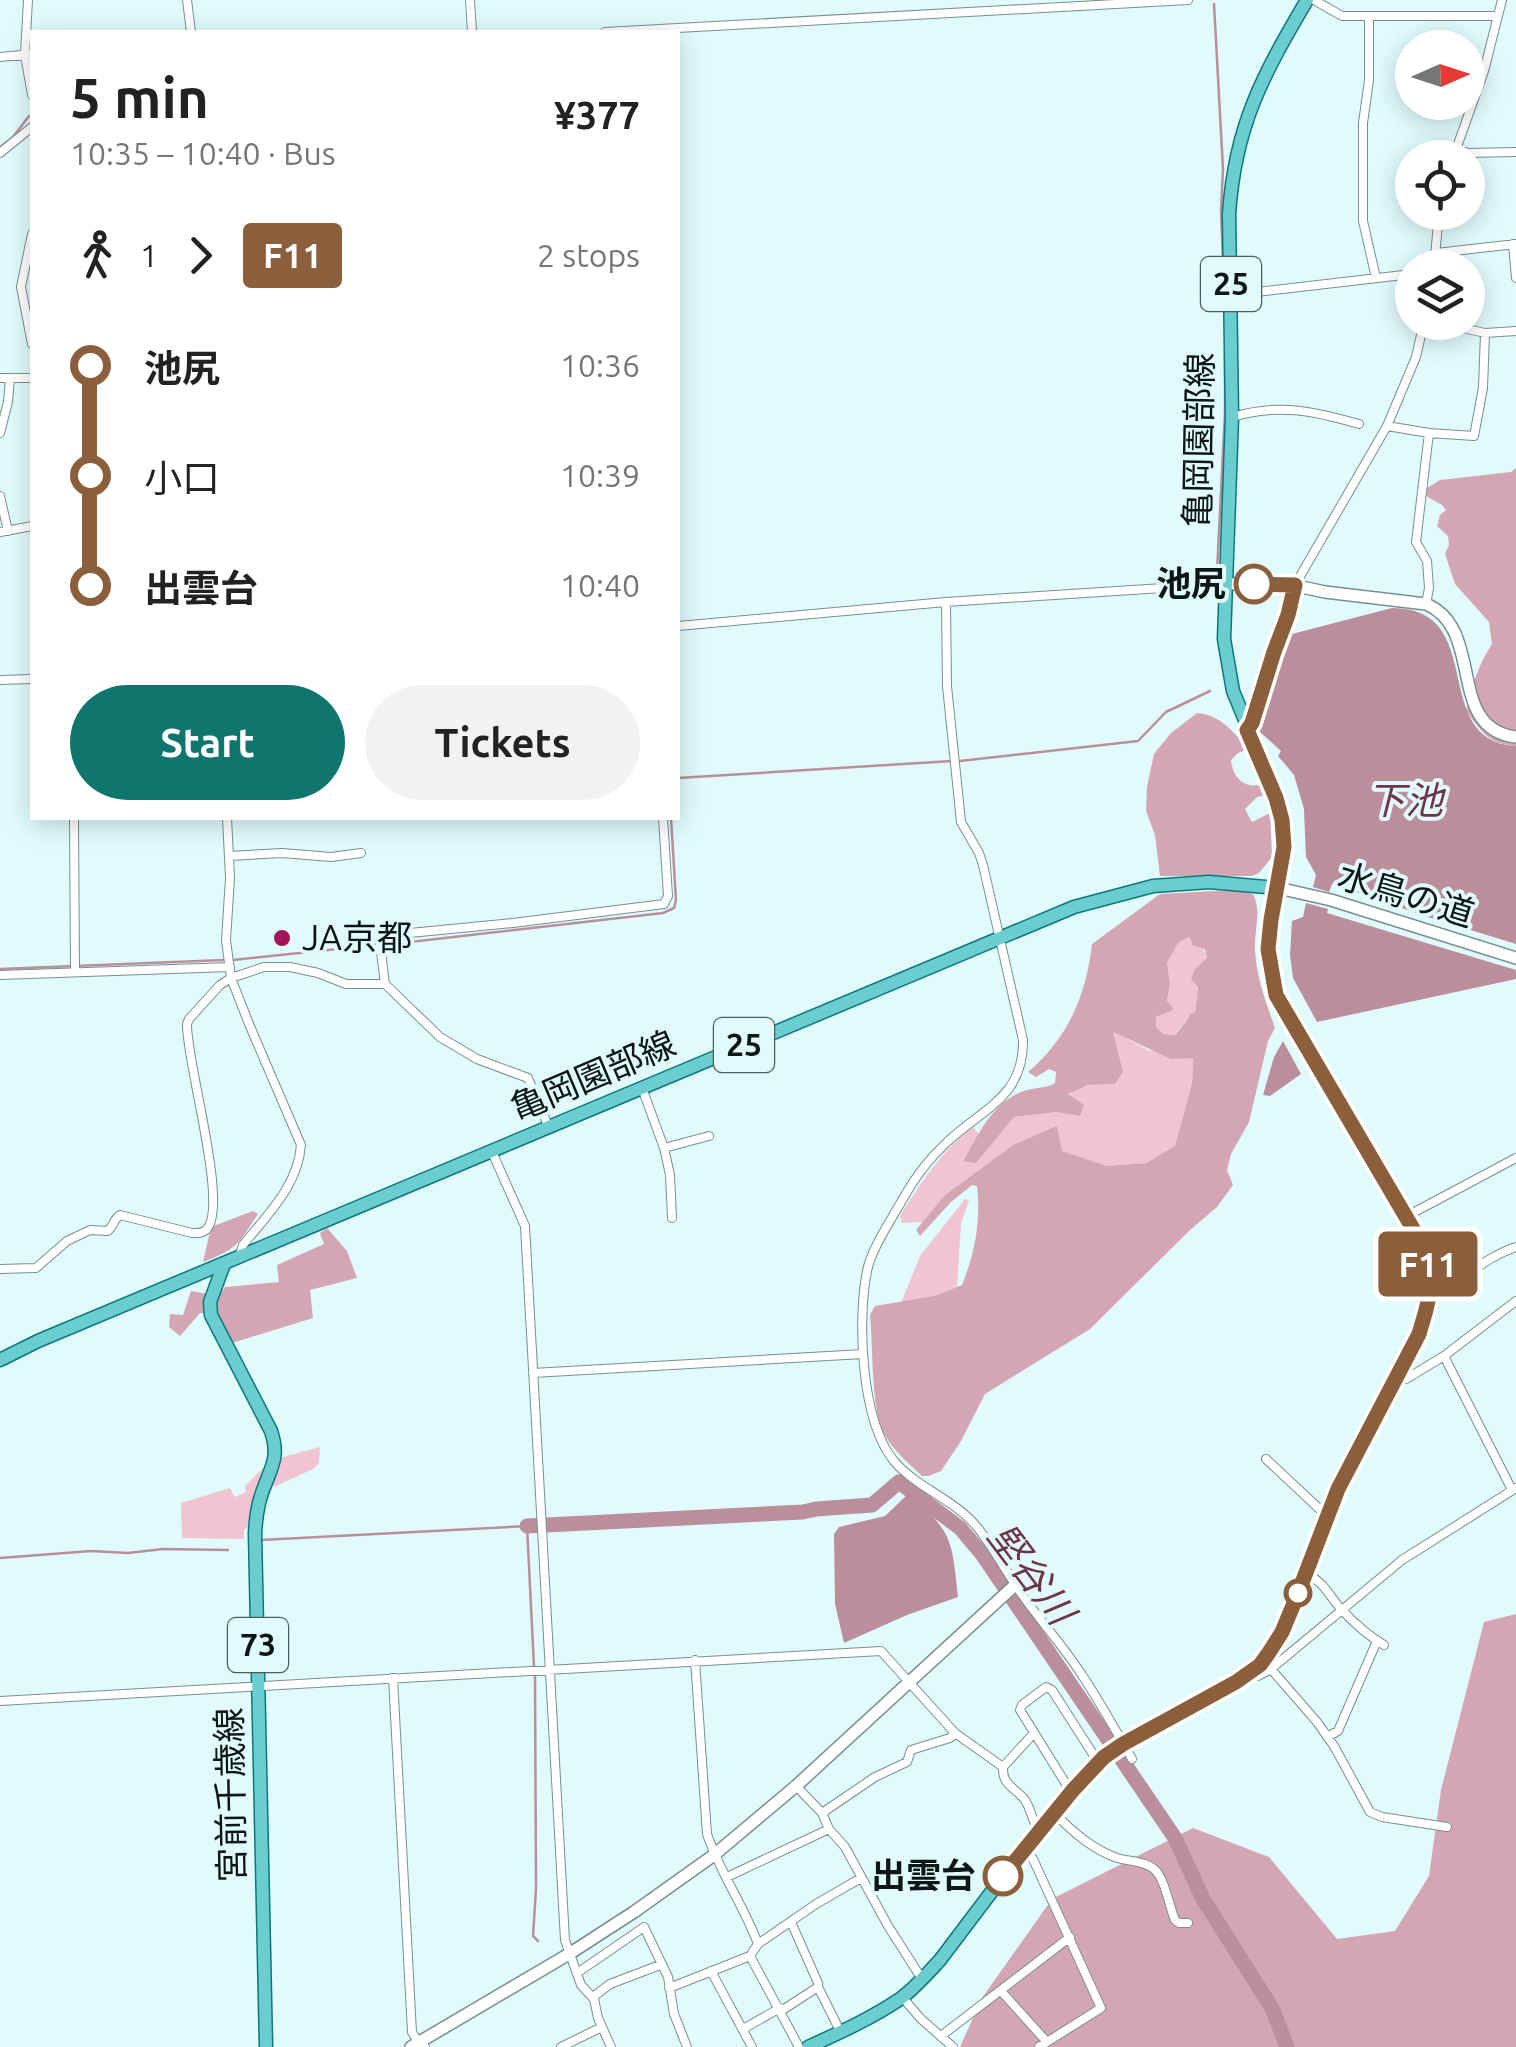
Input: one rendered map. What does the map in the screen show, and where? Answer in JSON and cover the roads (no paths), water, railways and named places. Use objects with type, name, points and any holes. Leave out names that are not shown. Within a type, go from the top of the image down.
[{"type":"main road","name":"亀岡園部線","points":[[814,2046],[903,1997],[922,1979],[1098,1762],[1255,1669],[1268,1654],[1282,1632],[1358,1446],[1419,1334],[1429,1296],[1428,1264],[1408,1216],[1276,995],[1268,949],[1284,847],[1282,820],[1232,691],[1224,639],[1232,417],[1229,214],[1236,152],[1255,95],[1276,52],[1311,0]]},
{"type":"main road","name":"亀岡園部線","points":[[0,1360],[1086,903],[1153,886],[1209,882],[1278,888]]},
{"type":"main road","name":"宮前千歳線","points":[[224,1264],[210,1302],[211,1315],[275,1444],[275,1462],[256,1514],[266,2047]]},
{"type":"street","points":[[0,57],[29,55],[28,0]]},
{"type":"street","points":[[187,0],[191,30]]},
{"type":"street","points":[[470,0],[472,30]]},
{"type":"street","points":[[920,0],[921,14]]},
{"type":"street","points":[[640,30],[1188,0]]},
{"type":"street","points":[[1311,0],[1342,16],[1498,16]]},
{"type":"street","points":[[1459,140],[1484,71],[1502,0]]},
{"type":"street","points":[[1369,16],[1363,221],[1376,278]]},
{"type":"street","points":[[0,153],[30,130]]},
{"type":"street","points":[[1485,153],[1516,152]]},
{"type":"street","points":[[1462,250],[1514,244],[1516,278]]},
{"type":"street","points":[[30,245],[22,287],[30,333]]},
{"type":"street","points":[[1231,295],[1395,276]]},
{"type":"street","points":[[22,287],[30,286]]},
{"type":"street","points":[[1485,333],[1516,332]]},
{"type":"street","points":[[1247,730],[1295,585],[1387,426],[1420,340]]},
{"type":"street","points":[[1387,426],[1474,436],[1483,388],[1485,340]]},
{"type":"street","points":[[0,433],[8,402],[5,378]]},
{"type":"street","points":[[1232,417],[1259,409],[1312,411],[1359,424]]},
{"type":"street","points":[[1426,604],[1427,561],[1416,542],[1429,433]]},
{"type":"street","points":[[0,496],[4,532],[30,526]]},
{"type":"street","points":[[680,626],[946,602],[1225,584],[1295,585],[1438,608],[1459,644],[1481,720],[1494,732],[1516,737]]},
{"type":"street","points":[[946,602],[947,686],[962,822],[979,853],[1023,1040],[1024,1059],[1005,1096],[947,1142],[921,1171],[872,1254],[867,1270],[863,1354],[876,1432],[882,1445],[896,1464],[958,1508],[976,1527],[1081,1672],[1132,1760]]},
{"type":"street","points":[[0,680],[30,680]]},
{"type":"street","points":[[74,820],[75,968]]},
{"type":"street","points":[[227,820],[230,856],[226,940],[231,978],[301,1146],[300,1164],[290,1185],[238,1258]]},
{"type":"street","points":[[369,934],[513,923],[664,904],[668,896],[663,820]]},
{"type":"street","points":[[230,856],[361,854]]},
{"type":"street","name":"水鳥の道","points":[[1278,888],[1331,900],[1516,958]]},
{"type":"street","points":[[379,936],[385,984],[440,1037],[476,1059],[528,1078],[549,1128]]},
{"type":"street","points":[[0,1269],[36,1268],[67,1241],[90,1230],[108,1230],[120,1215],[192,1233],[208,1229],[212,1220],[213,1177],[187,1024],[220,985],[264,967],[290,966],[346,984],[385,984]]},
{"type":"street","points":[[0,975],[75,968],[230,968]]},
{"type":"street","points":[[642,1088],[664,1148],[672,1218]]},
{"type":"street","points":[[664,1148],[709,1136]]},
{"type":"street","points":[[492,1152],[524,1226],[565,1940],[580,1985],[593,1998],[611,2047]]},
{"type":"street","points":[[1408,1216],[1516,1158]]},
{"type":"street","points":[[1429,1296],[1445,1290],[1496,1254],[1516,1248]]},
{"type":"street","points":[[1398,1374],[1406,1379],[1444,1356],[1516,1301]]},
{"type":"street","points":[[533,1373],[863,1354]]},
{"type":"street","points":[[1255,1669],[1258,1676],[1272,1670],[1402,1560],[1514,1489],[1444,1356]]},
{"type":"street","points":[[1266,1459],[1327,1516]]},
{"type":"street","points":[[1305,1574],[1318,1578],[1342,1610],[1381,1643],[1338,1731],[1328,1737]]},
{"type":"street","points":[[393,1678],[412,2032],[418,2045],[569,1954],[714,1855],[796,1786],[1015,1585]]},
{"type":"street","points":[[0,1701],[881,1650],[955,1733],[1002,1767],[1004,1782],[1026,1801],[1039,1830]]},
{"type":"street","points":[[694,1660],[708,1834],[714,1855],[750,1920],[758,1944]]},
{"type":"street","points":[[1272,1670],[1328,1737],[1370,1812],[1447,1827]]},
{"type":"street","points":[[1073,1790],[1020,1710],[1022,1705],[1046,1687],[1052,1690],[1098,1762]]},
{"type":"street","points":[[822,1812],[874,1777],[907,1762],[910,1750],[955,1733]]},
{"type":"street","points":[[1002,1767],[1034,1733]]},
{"type":"street","points":[[796,1786],[822,1812],[829,1828],[845,1846],[922,1979]]},
{"type":"street","points":[[1054,1813],[1097,1849],[1148,1865],[1158,1873],[1175,1920],[1188,1923]]},
{"type":"street","points":[[728,1877],[829,1828]]},
{"type":"street","points":[[1001,1991],[1042,2044],[1101,2008],[1025,1848]]},
{"type":"street","points":[[669,1988],[750,1956],[758,1944],[861,1878]]},
{"type":"street","points":[[791,1922],[840,2032]]},
{"type":"street","points":[[576,1973],[644,1927],[668,1977],[674,2014],[687,2047]]},
{"type":"street","points":[[941,2036],[1070,1937]]},
{"type":"street","points":[[750,1956],[799,2047]]},
{"type":"street","points":[[593,1998],[610,1984],[660,1965]]},
{"type":"street","points":[[711,1971],[752,2047]]},
{"type":"street","points":[[743,2029],[818,1988]]},
{"type":"street","points":[[903,1997],[953,2047]]},
{"type":"street","points":[[561,2047],[602,2027]]},
{"type":"water","name":"下池","points":[[1392,608],[1422,614],[1440,629],[1451,650],[1463,700],[1473,722],[1489,739],[1516,746],[1516,944],[1332,884],[1329,892],[1313,887],[1316,875],[1306,857],[1304,809],[1294,775],[1278,756],[1281,751],[1260,732],[1264,693],[1292,634]]},
{"type":"water","points":[[1306,903],[1328,909],[1327,913],[1516,970],[1516,979],[1317,1022],[1293,978],[1290,955],[1292,921],[1303,917]]},
{"type":"water","points":[[1283,1041],[1301,1074],[1270,1096],[1263,1095],[1274,1057]]},
{"type":"water","points":[[908,1494],[934,1518],[948,1538],[958,1597],[844,1643],[835,1604],[834,1534],[839,1527],[885,1516]]},
{"type":"waterway","points":[[1214,4],[1223,169],[1224,287]]},
{"type":"waterway","points":[[0,147],[29,116]]},
{"type":"waterway","points":[[1209,580],[1217,571],[1225,350]]},
{"type":"waterway","points":[[960,761],[1138,741],[1166,712],[1210,691]]},
{"type":"waterway","points":[[680,778],[952,761]]},
{"type":"waterway","points":[[384,945],[663,913],[674,908],[676,900],[671,820]]},
{"type":"waterway","points":[[233,960],[376,945]]},
{"type":"waterway","points":[[0,969],[224,960]]},
{"type":"waterway","name":"堅谷川","points":[[527,1526],[872,1505],[899,1482],[960,1528],[982,1554],[1175,1838],[1203,1899],[1272,2008],[1287,2047]]},
{"type":"waterway","points":[[261,1540],[527,1526],[534,1667]]},
{"type":"waterway","points":[[0,1558],[91,1551],[228,1550]]},
{"type":"waterway","points":[[535,1675],[533,1936],[538,1941]]},
{"type":"place","name":"池尻","points":[[1254,584]]},
{"type":"place","name":"JA京都","points":[[282,938]]},
{"type":"place","name":"出雲台","points":[[1003,1876]]}]
